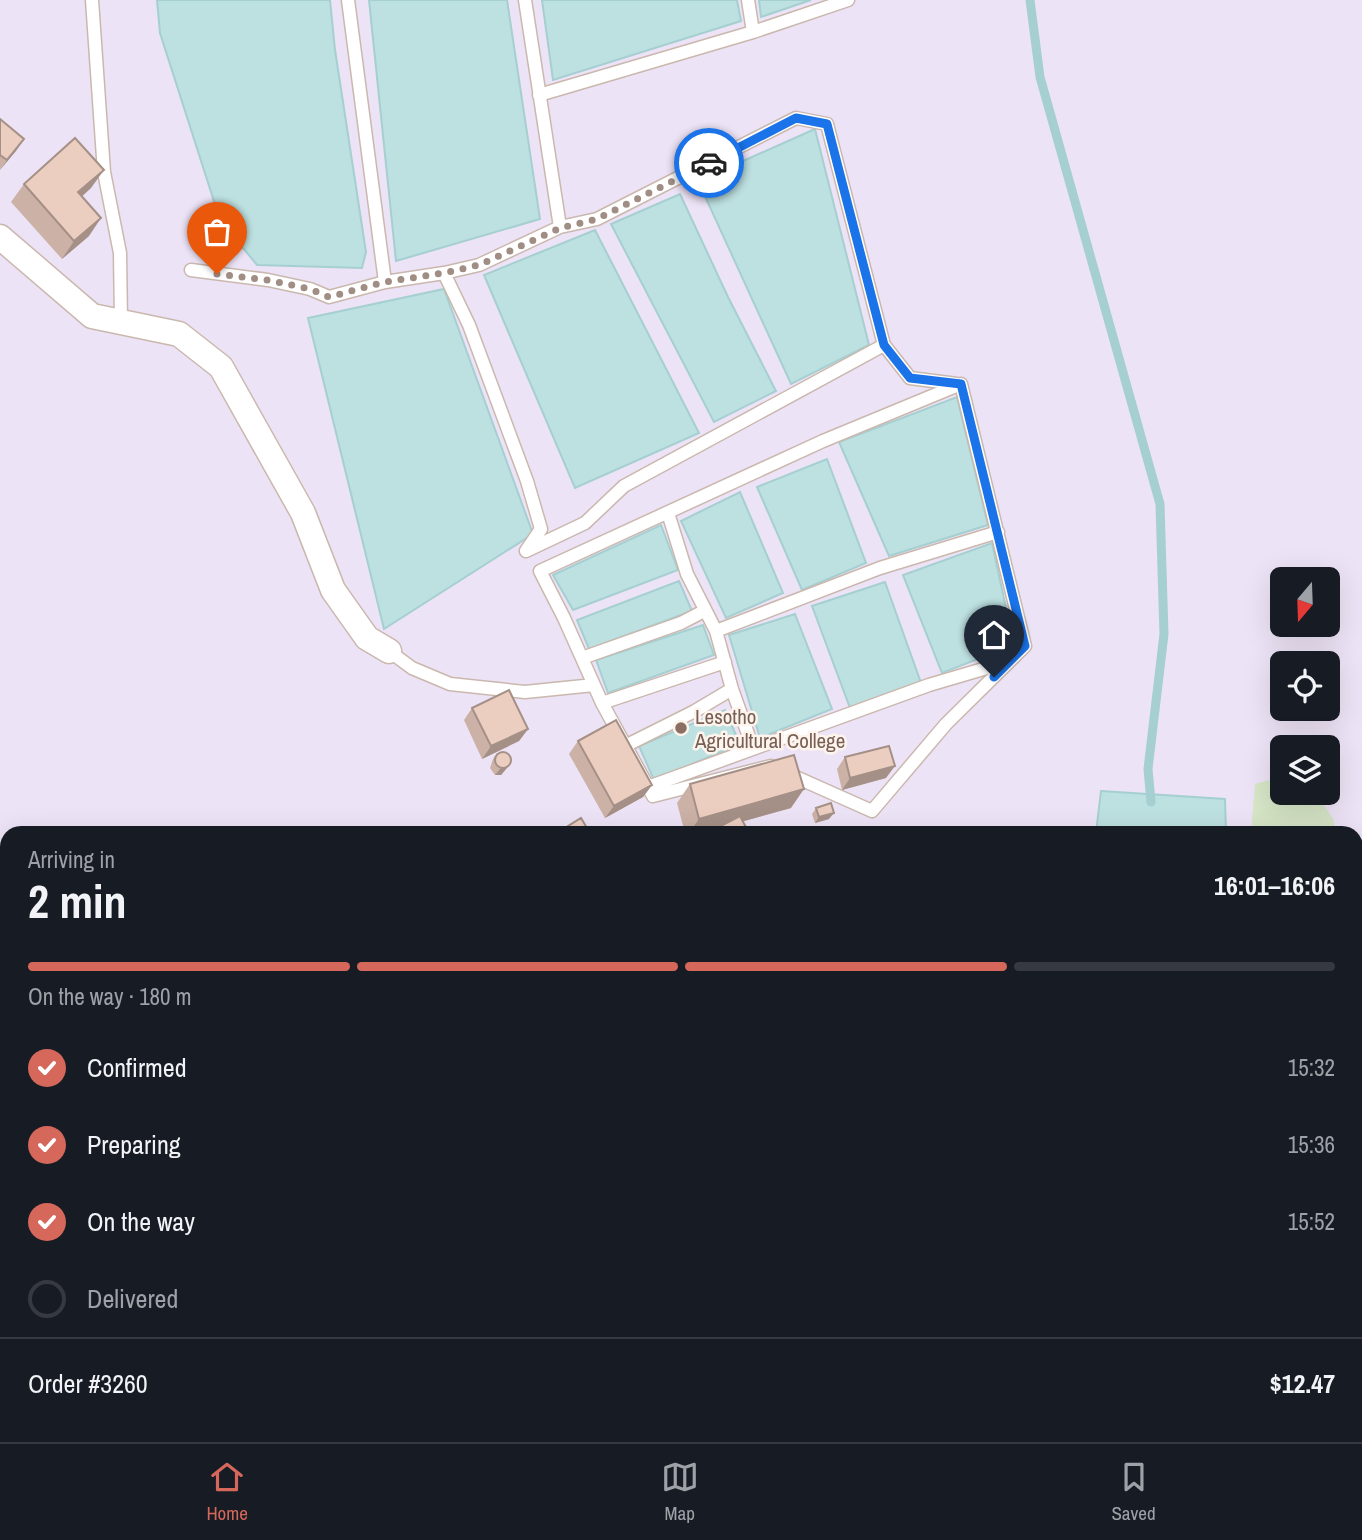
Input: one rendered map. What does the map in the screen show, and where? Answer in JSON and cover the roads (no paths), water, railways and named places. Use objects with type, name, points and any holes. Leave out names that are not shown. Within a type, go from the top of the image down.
[{"type":"street","points":[[0,237],[92,316],[179,334],[221,367],[303,513],[333,590],[367,638],[389,651]]},
{"type":"lane","points":[[92,0],[104,172],[120,253],[121,321]]},
{"type":"lane","points":[[348,0],[385,282]]},
{"type":"lane","points":[[525,0],[560,228]]},
{"type":"lane","points":[[748,0],[753,32]]},
{"type":"lane","points":[[539,95],[753,32],[848,0]]},
{"type":"lane","points":[[191,270],[268,280],[310,289],[329,297],[385,282],[479,265],[560,228],[597,219],[796,118],[827,124],[884,345],[910,378],[961,384]]},
{"type":"lane","points":[[444,273],[469,325],[527,481],[541,529],[526,551],[586,523],[624,486],[884,345]]},
{"type":"lane","points":[[961,384],[1025,646],[946,724],[872,811],[771,765],[653,796],[602,703],[540,571],[823,441],[961,384]]},
{"type":"lane","points":[[667,513],[687,574],[716,631],[732,689],[753,748]]},
{"type":"lane","points":[[716,631],[880,568],[998,532]]},
{"type":"lane","points":[[582,658],[681,623],[704,611]]},
{"type":"lane","points":[[389,651],[412,668],[450,684],[525,692],[594,685]]},
{"type":"lane","points":[[648,787],[929,685],[1010,661]]},
{"type":"lane","points":[[602,703],[725,663]]},
{"type":"lane","points":[[625,746],[732,689]]},
{"type":"water","points":[[157,0],[330,0],[335,50],[366,252],[362,268],[257,265],[220,220],[160,33]]},
{"type":"water","points":[[369,0],[507,0],[540,219],[396,261]]},
{"type":"water","points":[[542,0],[737,0],[741,21],[553,80]]},
{"type":"water","points":[[759,0],[811,0],[761,17]]},
{"type":"water","points":[[815,129],[869,345],[791,384],[698,181]]},
{"type":"water","points":[[680,194],[776,391],[714,422],[611,224]]},
{"type":"water","points":[[595,230],[699,433],[575,488],[484,275]]},
{"type":"water","points":[[444,289],[533,534],[384,629],[308,318]]},
{"type":"water","points":[[957,397],[988,525],[889,556],[839,442]]},
{"type":"water","points":[[827,459],[866,563],[802,590],[757,487]]},
{"type":"water","points":[[740,492],[783,593],[726,618],[681,521]]},
{"type":"water","points":[[661,525],[678,570],[573,610],[553,575]]},
{"type":"water","points":[[992,543],[1014,645],[942,673],[903,575]]},
{"type":"water","points":[[679,581],[692,611],[589,649],[577,620]]},
{"type":"water","points":[[885,582],[921,683],[850,708],[812,606]]},
{"type":"water","points":[[795,614],[832,709],[760,738],[729,635]]},
{"type":"water","points":[[703,625],[714,655],[608,693],[596,660]]},
{"type":"water","points":[[725,710],[740,744],[654,780],[639,746]]},
{"type":"water","points":[[1101,791],[1225,799],[1226,826],[1097,826]]},
{"type":"waterway","points":[[1030,0],[1040,77],[1160,504],[1164,634],[1148,769],[1151,802]]},
{"type":"place","name":"Lesotho Agricultural College","points":[[681,728]]}]
